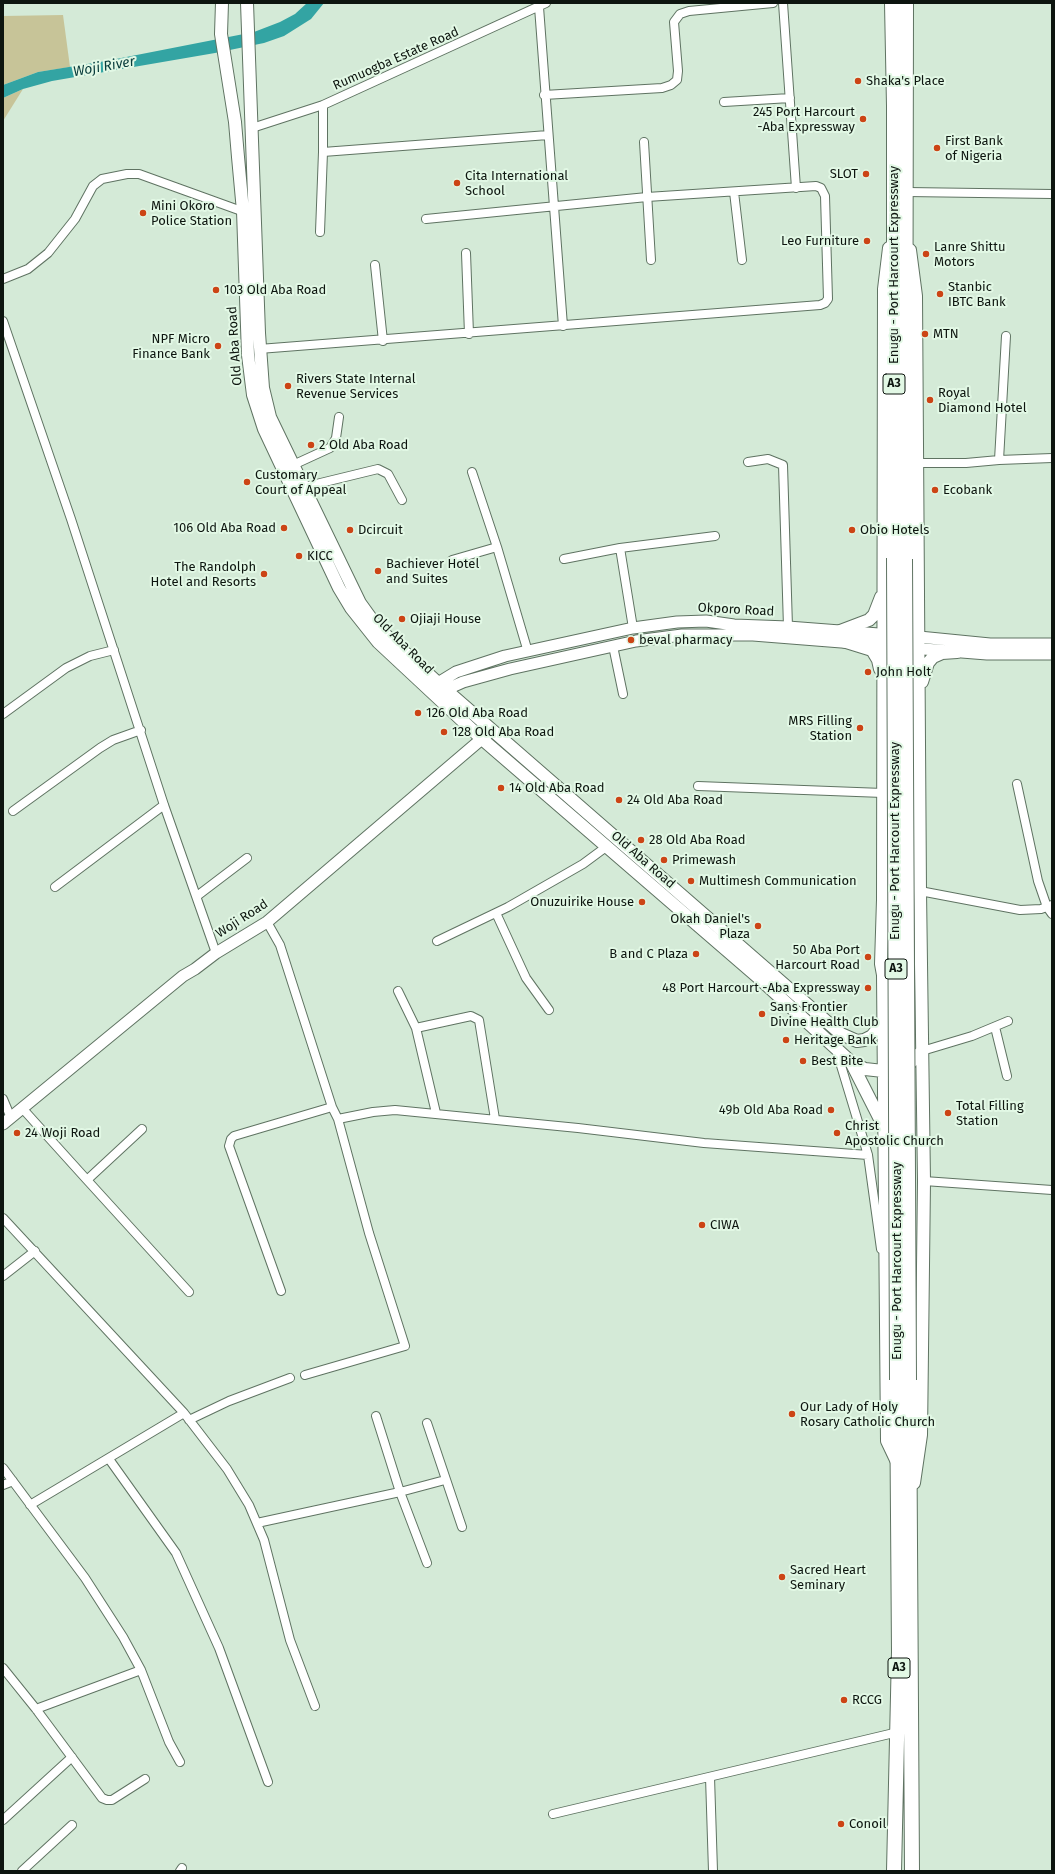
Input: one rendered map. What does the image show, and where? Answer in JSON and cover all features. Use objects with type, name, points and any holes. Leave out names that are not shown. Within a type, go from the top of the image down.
[{"type":"highway","name":"Enugu - Port Harcourt Expressway","points":[[892,3],[900,559],[904,1380],[910,1512],[912,1871]]},
{"type":"highway","name":"Enugu - Port Harcourt Expressway","points":[[900,559],[907,224],[906,3]]},
{"type":"highway","name":"Enugu - Port Harcourt Expressway","points":[[894,1871],[898,1732],[898,1465],[904,1380]]},
{"type":"main road","name":"Old Aba Road","points":[[222,3],[221,34],[235,122],[243,211],[249,377],[264,429],[339,588],[351,608],[378,642],[491,731],[841,1034],[857,1041],[864,1040],[872,1036],[883,1022]]},
{"type":"main road","name":"Old Aba Road","points":[[247,3],[259,349],[262,383],[270,417],[353,591],[368,614],[395,645],[482,739],[760,979],[851,1062],[865,1069],[883,1071],[908,1064],[922,1051]]},
{"type":"main road","points":[[894,209],[884,289],[884,793],[881,964],[883,975],[888,1441],[898,1465]]},
{"type":"main road","points":[[907,224],[916,296],[920,951],[924,1181],[921,1435],[910,1512]]},
{"type":"main road","points":[[842,636],[869,620],[877,608],[884,590]]},
{"type":"main road","name":"Okporo Road","points":[[438,690],[465,669],[505,656],[634,628],[687,621],[788,627],[842,636]]},
{"type":"main road","name":"Okporo Road","points":[[438,690],[491,674],[613,646],[660,637],[704,634],[842,636],[918,643],[1052,644]]},
{"type":"main road","points":[[842,636],[867,648],[876,655],[883,689]]},
{"type":"main road","name":"Okporo Road","points":[[918,643],[957,652],[1052,654]]},
{"type":"main road","points":[[918,706],[923,677],[928,663],[933,657],[942,653],[957,652]]},
{"type":"main road","name":"Woji Road","points":[[7,1121],[183,976],[216,953],[267,922],[491,731]]},
{"type":"main road","points":[[883,975],[888,950],[894,941],[906,939],[915,943],[920,951]]},
{"type":"main road","points":[[851,1062],[884,1127]]},
{"type":"street","points":[[544,95],[662,88],[671,85],[677,80],[678,71],[674,22],[680,14],[689,11],[773,3]]},
{"type":"street","points":[[783,3],[796,188]]},
{"type":"street","points":[[542,5],[544,95],[563,326]]},
{"type":"street","name":"Rumuogba Estate Road","points":[[252,128],[323,105],[542,5]]},
{"type":"street","points":[[724,102],[790,98]]},
{"type":"street","points":[[320,232],[323,105]]},
{"type":"street","points":[[323,152],[548,135]]},
{"type":"street","points":[[644,142],[651,260]]},
{"type":"street","points":[[3,279],[28,268],[48,253],[75,219],[92,186],[102,180],[127,174],[139,174],[255,215]]},
{"type":"street","points":[[259,349],[469,334],[812,306],[825,303],[828,299],[829,292],[825,196],[821,188],[816,186],[647,197],[554,205],[426,219]]},
{"type":"street","points":[[734,192],[742,260]]},
{"type":"street","points":[[907,192],[1052,194]]},
{"type":"street","points":[[466,253],[469,334]]},
{"type":"street","points":[[375,265],[383,340]]},
{"type":"street","points":[[3,321],[79,540],[164,805],[216,953]]},
{"type":"street","points":[[999,460],[1006,336]]},
{"type":"street","points":[[293,465],[330,448],[336,438],[339,417]]},
{"type":"street","points":[[917,463],[966,464],[999,460],[1052,458]]},
{"type":"street","points":[[748,462],[768,459],[783,465],[788,627]]},
{"type":"street","points":[[304,487],[378,470],[388,474],[402,500]]},
{"type":"street","points":[[472,472],[497,548],[528,652]]},
{"type":"street","points":[[564,560],[620,548],[715,536]]},
{"type":"street","points":[[452,560],[497,548]]},
{"type":"street","points":[[620,548],[634,628]]},
{"type":"street","points":[[613,646],[623,694]]},
{"type":"street","points":[[3,714],[66,668],[90,656],[114,650]]},
{"type":"street","points":[[14,811],[100,748],[113,740],[141,730]]},
{"type":"street","points":[[920,891],[1020,910],[1050,909],[1038,881],[1017,784]]},
{"type":"street","points":[[698,786],[884,793]]},
{"type":"street","points":[[55,887],[164,805]]},
{"type":"street","points":[[437,941],[496,913],[560,878],[606,847]]},
{"type":"street","points":[[197,896],[247,858]]},
{"type":"street","points":[[496,913],[526,978],[550,1010]]},
{"type":"street","points":[[267,922],[280,945],[332,1107],[338,1119],[369,1233],[405,1346],[305,1375]]},
{"type":"street","points":[[398,991],[416,1028],[436,1113]]},
{"type":"street","points":[[416,1028],[471,1016],[479,1020],[495,1119]]},
{"type":"street","points":[[922,1051],[996,1027],[1008,1021]]},
{"type":"street","points":[[996,1027],[1007,1076]]},
{"type":"street","points":[[836,1048],[868,1155],[881,1253],[886,1255]]},
{"type":"street","points":[[3,1099],[7,1121]]},
{"type":"street","points":[[281,1291],[229,1146],[231,1139],[234,1136],[332,1107]]},
{"type":"street","points":[[22,1108],[189,1292]]},
{"type":"street","points":[[338,1119],[385,1110],[436,1113],[704,1143],[868,1155]]},
{"type":"street","points":[[87,1180],[142,1129]]},
{"type":"street","points":[[924,1181],[1052,1190]]},
{"type":"street","points":[[3,1218],[187,1416],[227,1469],[249,1505],[257,1523],[272,1567],[290,1640],[315,1706]]},
{"type":"street","points":[[3,1276],[35,1252]]},
{"type":"street","points":[[30,1505],[187,1416],[290,1378]]},
{"type":"street","points":[[376,1416],[400,1492],[426,1563]]},
{"type":"street","points":[[427,1423],[462,1527]]},
{"type":"street","points":[[109,1459],[176,1553],[235,1688],[268,1782]]},
{"type":"street","points":[[3,1468],[85,1578],[107,1611],[141,1670],[169,1742],[180,1762]]},
{"type":"street","points":[[257,1523],[400,1492],[445,1480]]},
{"type":"street","points":[[3,1485],[13,1481]]},
{"type":"street","points":[[3,1668],[36,1709],[102,1798],[112,1800],[145,1779]]},
{"type":"street","points":[[36,1709],[141,1670]]},
{"type":"street","points":[[552,1814],[898,1732]]},
{"type":"street","points":[[3,1820],[72,1757]]},
{"type":"street","points":[[710,1777],[713,1871]]},
{"type":"street","points":[[22,1871],[72,1825]]},
{"type":"shaded area","points":[[63,15],[70,67],[38,72],[3,85],[3,16]]},
{"type":"shaded area","points":[[23,89],[3,121],[3,98]]},
{"type":"water","name":"Woji River","points":[[307,3],[324,3],[311,19],[284,36],[264,43],[52,81],[23,89],[3,98],[3,85],[38,72],[106,61],[254,32],[280,22],[295,14]]},
{"type":"place","name":"Shaka's Place","points":[[858,81]]},
{"type":"place","name":"245 Port Harcourt -Aba Expressway","points":[[863,119]]},
{"type":"place","name":"First Bank of Nigeria","points":[[937,148]]},
{"type":"place","name":"SLOT","points":[[866,174]]},
{"type":"place","name":"Cita International School","points":[[457,183]]},
{"type":"place","name":"Mini Okoro Police Station","points":[[143,213]]},
{"type":"place","name":"Leo Furniture","points":[[867,241]]},
{"type":"place","name":"Lanre Shittu Motors","points":[[926,254]]},
{"type":"place","name":"103 Old Aba Road","points":[[216,290]]},
{"type":"place","name":"Stanbic IBTC Bank","points":[[940,294]]},
{"type":"place","name":"MTN","points":[[925,334]]},
{"type":"place","name":"NPF Micro Finance Bank","points":[[218,346]]},
{"type":"place","name":"Rivers State Internal Revenue Services","points":[[288,386]]},
{"type":"place","name":"Royal Diamond Hotel","points":[[930,400]]},
{"type":"place","name":"2 Old Aba Road","points":[[311,445]]},
{"type":"place","name":"Customary Court of Appeal","points":[[247,482]]},
{"type":"place","name":"Ecobank","points":[[935,490]]},
{"type":"place","name":"106 Old Aba Road","points":[[284,528]]},
{"type":"place","name":"Dcircuit","points":[[350,530]]},
{"type":"place","name":"Obio Hotels","points":[[852,530]]},
{"type":"place","name":"KICC","points":[[299,556]]},
{"type":"place","name":"Bachiever Hotel and Suites","points":[[378,571]]},
{"type":"place","name":"The Randolph Hotel and Resorts","points":[[264,574]]},
{"type":"place","name":"Ojiaji House","points":[[402,619]]},
{"type":"place","name":"beval pharmacy","points":[[631,640]]},
{"type":"place","name":"John Holt","points":[[868,672]]},
{"type":"place","name":"126 Old Aba Road","points":[[418,713]]},
{"type":"place","name":"MRS Filling Station","points":[[860,728]]},
{"type":"place","name":"128 Old Aba Road","points":[[444,732]]},
{"type":"place","name":"14 Old Aba Road","points":[[501,788]]},
{"type":"place","name":"24 Old Aba Road","points":[[619,800]]},
{"type":"place","name":"28 Old Aba Road","points":[[641,840]]},
{"type":"place","name":"Primewash","points":[[664,860]]},
{"type":"place","name":"Multimesh Communication","points":[[691,881]]},
{"type":"place","name":"Onuzuirike House","points":[[642,902]]},
{"type":"place","name":"Okah Daniel's Plaza","points":[[758,926]]},
{"type":"place","name":"B and C Plaza","points":[[696,954]]},
{"type":"place","name":"50 Aba Port Harcourt Road","points":[[868,957]]},
{"type":"place","name":"48 Port Harcourt -Aba Expressway","points":[[868,988]]},
{"type":"place","name":"Sans Frontier Divine Health Club","points":[[762,1014]]},
{"type":"place","name":"Heritage Bank","points":[[786,1040]]},
{"type":"place","name":"Best Bite","points":[[803,1061]]},
{"type":"place","name":"49b Old Aba Road","points":[[831,1110]]},
{"type":"place","name":"Total Filling Station","points":[[948,1113]]},
{"type":"place","name":"24 Woji Road","points":[[17,1133]]},
{"type":"place","name":"Christ Apostolic Church","points":[[837,1133]]},
{"type":"place","name":"CIWA","points":[[702,1225]]},
{"type":"place","name":"Our Lady of Holy Rosary Catholic Church","points":[[792,1414]]},
{"type":"place","name":"Sacred Heart Seminary","points":[[782,1577]]},
{"type":"place","name":"RCCG","points":[[844,1700]]},
{"type":"place","name":"Conoil","points":[[841,1824]]}]
